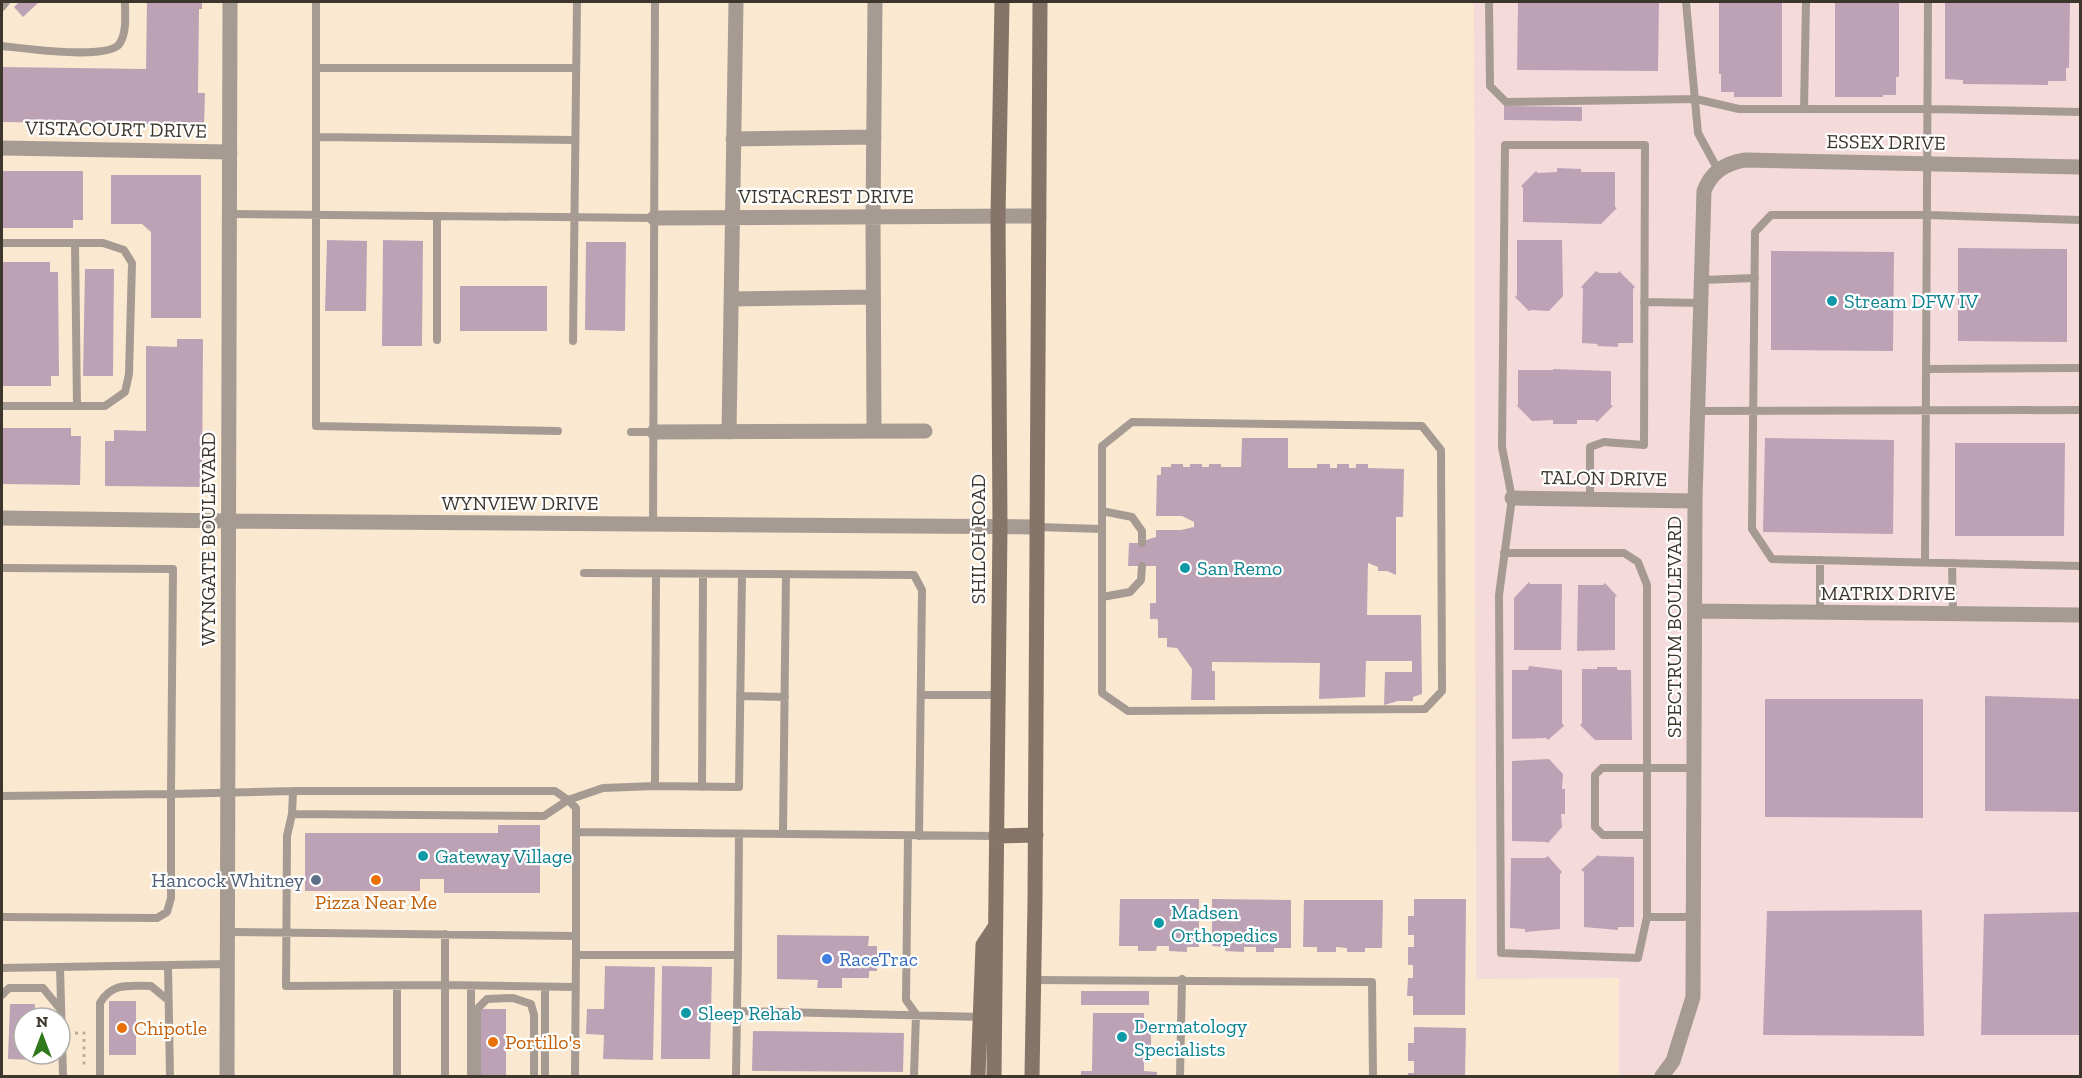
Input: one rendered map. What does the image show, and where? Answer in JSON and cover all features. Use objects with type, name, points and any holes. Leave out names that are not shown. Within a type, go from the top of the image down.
[{"type":"main road","name":"SHILOH ROAD","points":[[987,1017],[983,945],[995,927],[1000,527],[998,216],[1002,2]]},
{"type":"main road","points":[[1032,1077],[1036,836],[1040,2]]},
{"type":"main road","points":[[996,836],[1036,836]]},
{"type":"main road","points":[[978,1077],[987,1017]]},
{"type":"main road","points":[[987,1017],[994,1077]]},
{"type":"street","name":"WYNGATE BOULEVARD","points":[[227,1077],[230,2]]},
{"type":"street","points":[[729,432],[736,2]]},
{"type":"street","points":[[874,431],[875,2]]},
{"type":"street","points":[[734,139],[874,137]]},
{"type":"street","name":"VISTACOURT DRIVE","points":[[2,148],[230,152]]},
{"type":"street","name":"ESSEX DRIVE","points":[[1718,170],[1731,162],[1745,160],[2080,167]]},
{"type":"street","name":"SPECTRUM BOULEVARD","points":[[1662,1077],[1673,1060],[1693,997],[1697,411],[1704,191],[1708,180],[1718,170]]},
{"type":"street","name":"VISTACREST DRIVE","points":[[654,218],[1039,216]]},
{"type":"street","points":[[731,300],[873,297]]},
{"type":"street","points":[[654,432],[925,431]]},
{"type":"street","name":"TALON DRIVE","points":[[1512,498],[1695,501]]},
{"type":"street","name":"WYNVIEW DRIVE","points":[[2,518],[1037,527]]},
{"type":"street","name":"MATRIX DRIVE","points":[[1695,611],[2080,615]]},
{"type":"street","points":[[1673,1060],[1679,1077]]},
{"type":"lane","points":[[2,7],[6,2]]},
{"type":"lane","points":[[2,46],[78,54],[114,49],[120,43],[125,27],[125,2]]},
{"type":"lane","points":[[316,2],[316,426],[558,431]]},
{"type":"lane","points":[[573,341],[577,2]]},
{"type":"lane","points":[[653,525],[655,2]]},
{"type":"lane","points":[[1489,2],[1490,86],[1506,102],[1696,99],[1739,109],[2080,112]]},
{"type":"lane","points":[[1686,2],[1698,133],[1718,170]]},
{"type":"lane","points":[[1804,109],[1806,2]]},
{"type":"lane","points":[[1925,562],[1928,2]]},
{"type":"lane","points":[[316,68],[576,68]]},
{"type":"lane","points":[[316,137],[575,140]]},
{"type":"lane","points":[[1504,552],[1624,553],[1638,562],[1647,585],[1647,917],[1638,958],[1501,953],[1498,595],[1504,552],[1512,498],[1502,447],[1505,145],[1645,145],[1644,445],[1604,442],[1590,447],[1590,499]]},
{"type":"lane","points":[[230,214],[654,218]]},
{"type":"lane","points":[[2080,220],[1928,215],[1771,215],[1755,232],[1752,529],[1772,559],[2080,566]]},
{"type":"lane","points":[[437,217],[437,340]]},
{"type":"lane","points":[[2,243],[104,243],[124,250],[132,263],[129,374],[125,392],[105,406],[2,406]]},
{"type":"lane","points":[[75,243],[78,406]]},
{"type":"lane","points":[[1701,280],[1755,278]]},
{"type":"lane","points":[[1644,302],[1701,303]]},
{"type":"lane","points":[[1927,369],[2080,368]]},
{"type":"lane","points":[[1697,411],[2080,410]]},
{"type":"lane","points":[[1132,422],[1422,426],[1441,450],[1442,691],[1425,709],[1128,711],[1102,693],[1102,529],[1102,446],[1132,422]]},
{"type":"lane","points":[[631,432],[654,432]]},
{"type":"lane","points":[[1102,511],[1132,517],[1142,531],[1142,543]]},
{"type":"lane","points":[[1037,527],[1102,529]]},
{"type":"lane","points":[[1820,560],[1820,614]]},
{"type":"lane","points":[[1952,563],[1953,614]]},
{"type":"lane","points":[[1102,597],[1130,592],[1141,580],[1142,566]]},
{"type":"lane","points":[[2,568],[173,569],[171,898],[167,912],[157,918],[2,916]]},
{"type":"lane","points":[[584,573],[914,575],[922,590],[919,836]]},
{"type":"lane","points":[[655,786],[656,574]]},
{"type":"lane","points":[[702,787],[703,574]]},
{"type":"lane","points":[[292,814],[544,816],[568,800],[603,788],[739,787],[742,574]]},
{"type":"lane","points":[[783,833],[786,574]]},
{"type":"lane","points":[[921,695],[998,695]]},
{"type":"lane","points":[[740,696],[785,697]]},
{"type":"lane","points":[[1647,835],[1603,835],[1595,827],[1595,775],[1602,768],[1694,768]]},
{"type":"lane","points":[[293,791],[292,814],[287,836],[286,986],[576,987]]},
{"type":"lane","points":[[2,796],[293,791],[555,791],[576,808],[575,1077]]},
{"type":"lane","points":[[576,832],[996,836]]},
{"type":"lane","points":[[736,1077],[740,834]]},
{"type":"lane","points":[[908,836],[906,1000],[916,1014],[914,1077]]},
{"type":"lane","points":[[1647,917],[1694,917]]},
{"type":"lane","points":[[228,932],[576,936]]},
{"type":"lane","points":[[445,1077],[446,934]]},
{"type":"lane","points":[[576,955],[738,955]]},
{"type":"lane","points":[[2,968],[228,964]]},
{"type":"lane","points":[[168,965],[170,1077]]},
{"type":"lane","points":[[60,967],[61,1006]]},
{"type":"lane","points":[[1034,980],[1182,979],[1372,982],[1373,1077]]},
{"type":"lane","points":[[1180,1077],[1182,979]]},
{"type":"lane","points":[[100,1077],[100,1004],[106,993],[120,986],[151,986],[168,1000]]},
{"type":"lane","points":[[397,986],[397,1077]]},
{"type":"lane","points":[[471,986],[471,1077]]},
{"type":"lane","points":[[545,1077],[546,987]]},
{"type":"lane","points":[[2,995],[9,988],[43,988],[58,1006]]},
{"type":"lane","points":[[477,1077],[477,1009],[487,999],[513,998],[531,1004],[534,1015],[534,1077]]},
{"type":"lane","points":[[737,1011],[987,1017]]},
{"type":"path","points":[[72,1034],[84,1033],[84,1067]]},
{"type":"shaded area","points":[[1474,2],[2080,2],[2080,1076],[1619,1076],[1619,978],[1476,979]]},
{"type":"building","points":[[19,2],[39,2],[23,17],[14,7]]},
{"type":"building","points":[[147,2],[202,2],[202,9],[199,9],[198,93],[205,93],[204,125],[2,122],[2,67],[146,69]]},
{"type":"building","points":[[1518,2],[1659,2],[1658,71],[1517,70]]},
{"type":"building","points":[[1719,2],[1782,2],[1782,97],[1734,97],[1734,92],[1721,92]]},
{"type":"building","points":[[1835,2],[1899,2],[1899,77],[1896,77],[1896,95],[1835,97]]},
{"type":"building","points":[[1945,2],[2070,2],[2069,68],[2066,68],[2066,81],[2048,81],[2048,85],[1963,84],[1963,80],[1945,79]]},
{"type":"building","points":[[1504,106],[1582,107],[1582,121],[1504,120]]},
{"type":"building","points":[[1557,168],[1581,169],[1581,172],[1615,172],[1615,207],[1617,208],[1601,224],[1523,222],[1523,188],[1521,186],[1536,171],[1538,173],[1557,172]]},
{"type":"building","points":[[2,171],[83,171],[83,220],[73,220],[73,228],[2,228]]},
{"type":"building","points":[[111,175],[201,175],[201,318],[151,318],[151,232],[142,224],[111,224]]},
{"type":"building","points":[[327,240],[367,241],[366,311],[325,311]]},
{"type":"building","points":[[383,240],[423,241],[422,346],[382,346]]},
{"type":"building","points":[[1517,240],[1562,240],[1563,296],[1549,311],[1529,311],[1515,297],[1517,295]]},
{"type":"building","points":[[586,242],[626,242],[625,331],[585,330]]},
{"type":"building","points":[[1958,248],[2067,249],[2067,342],[1958,341]]},
{"type":"building","name":"Stream DFW IV","points":[[1771,251],[1894,252],[1893,351],[1771,350]]},
{"type":"building","points":[[2,262],[50,262],[50,272],[58,272],[59,376],[51,376],[51,386],[2,386]]},
{"type":"building","points":[[85,269],[114,269],[113,376],[83,376]]},
{"type":"building","points":[[1596,271],[1618,273],[1619,271],[1635,287],[1633,289],[1633,343],[1618,343],[1618,347],[1582,343],[1583,289],[1581,287]]},
{"type":"building","points":[[460,286],[547,286],[547,331],[460,331]]},
{"type":"building","points":[[177,339],[203,339],[202,487],[105,486],[105,441],[114,441],[114,430],[146,431],[146,346],[177,347]]},
{"type":"building","points":[[1518,370],[1611,371],[1611,405],[1613,406],[1597,422],[1577,420],[1577,424],[1553,424],[1553,420],[1532,421],[1517,406]]},
{"type":"building","points":[[2,428],[71,428],[71,436],[81,436],[80,485],[2,484]]},
{"type":"building","name":"San Remo","points":[[1242,438],[1288,438],[1288,468],[1317,468],[1317,464],[1330,464],[1330,468],[1337,468],[1337,464],[1349,464],[1349,468],[1356,468],[1356,464],[1368,464],[1368,468],[1404,469],[1403,517],[1396,517],[1396,575],[1387,571],[1378,571],[1378,567],[1368,563],[1367,615],[1421,615],[1422,694],[1413,697],[1413,701],[1398,701],[1384,705],[1385,672],[1412,672],[1412,661],[1366,661],[1365,697],[1319,699],[1320,663],[1212,662],[1212,671],[1215,671],[1215,700],[1191,700],[1192,669],[1177,648],[1167,647],[1167,638],[1158,638],[1158,621],[1150,619],[1150,603],[1156,603],[1156,566],[1128,566],[1129,543],[1156,537],[1156,530],[1181,530],[1194,527],[1194,522],[1182,516],[1156,516],[1157,475],[1161,475],[1161,467],[1171,467],[1171,464],[1183,464],[1183,467],[1190,467],[1190,464],[1202,464],[1202,467],[1209,467],[1209,464],[1221,464],[1221,467],[1241,467]]},
{"type":"building","points":[[1765,438],[1894,440],[1893,534],[1763,532]]},
{"type":"building","points":[[1955,443],[2065,443],[2064,536],[1955,536]]},
{"type":"building","points":[[1529,582],[1530,584],[1562,584],[1561,650],[1514,650],[1514,598]]},
{"type":"building","points":[[1605,583],[1617,596],[1615,597],[1615,650],[1577,651],[1578,585],[1603,585]]},
{"type":"building","points":[[1529,666],[1562,670],[1562,723],[1564,726],[1548,740],[1546,738],[1512,739],[1512,670],[1528,670]]},
{"type":"building","points":[[1597,667],[1631,670],[1632,740],[1595,740],[1580,725],[1582,723],[1582,669],[1597,669]]},
{"type":"building","points":[[1985,696],[2080,699],[2080,812],[1985,811]]},
{"type":"building","points":[[1765,699],[1923,699],[1923,818],[1765,817]]},
{"type":"building","points":[[1549,759],[1563,774],[1565,814],[1561,814],[1562,827],[1548,843],[1512,841],[1512,761]]},
{"type":"building","name":"Gateway Village","points":[[498,825],[540,825],[540,893],[444,893],[444,879],[420,879],[420,891],[305,891],[305,833],[498,833]]},
{"type":"building","points":[[1598,855],[1634,857],[1634,927],[1618,927],[1618,930],[1584,927],[1584,872],[1581,870]]},
{"type":"building","points":[[1548,856],[1562,872],[1560,874],[1560,929],[1525,932],[1525,929],[1510,928],[1511,858],[1545,858]]},
{"type":"building","name":"Madsen Orthopedics","points":[[1120,899],[1199,899],[1199,947],[1187,947],[1187,952],[1169,951],[1169,946],[1157,946],[1156,951],[1138,951],[1138,946],[1119,946]]},
{"type":"building","points":[[1212,899],[1291,900],[1291,948],[1274,948],[1274,952],[1256,952],[1256,947],[1244,947],[1244,952],[1225,951],[1225,947],[1212,946]]},
{"type":"building","points":[[1414,899],[1466,899],[1465,1015],[1413,1015],[1413,996],[1407,996],[1408,978],[1413,978],[1413,965],[1408,965],[1408,947],[1414,947],[1414,935],[1408,935],[1408,916],[1414,916]]},
{"type":"building","points":[[1304,900],[1383,900],[1382,948],[1365,948],[1365,952],[1347,952],[1347,948],[1336,947],[1336,952],[1317,952],[1317,947],[1303,947]]},
{"type":"building","points":[[1922,910],[1924,1036],[1763,1035],[1767,911]]},
{"type":"building","points":[[2080,912],[2080,1035],[1981,1035],[1984,914]]},
{"type":"building","name":"RaceTrac","points":[[777,935],[869,936],[868,946],[877,946],[877,971],[869,971],[869,978],[842,978],[842,988],[817,988],[818,980],[777,979]]},
{"type":"building","points":[[605,966],[655,967],[653,1060],[603,1059],[604,1035],[586,1034],[587,1009],[604,1009]]},
{"type":"building","name":"Sleep Rehab","points":[[662,966],[712,967],[710,1059],[661,1059]]},
{"type":"building","points":[[1081,991],[1149,991],[1149,1005],[1081,1005]]},
{"type":"building","name":"Chipotle","points":[[109,1001],[136,1001],[136,1055],[109,1055]]},
{"type":"building","points":[[10,1004],[35,1004],[35,1006],[12,1006],[12,1059],[8,1059]]},
{"type":"building","name":"Portillo's","points":[[480,1009],[506,1009],[506,1076],[480,1075]]},
{"type":"building","name":"Dermatology Specialists","points":[[1093,1013],[1144,1013],[1144,1028],[1151,1028],[1151,1046],[1144,1046],[1144,1071],[1157,1072],[1157,1076],[1081,1076],[1081,1071],[1092,1071]]},
{"type":"building","points":[[1414,1027],[1466,1028],[1465,1076],[1408,1076],[1408,1073],[1414,1073],[1414,1061],[1408,1061],[1408,1043],[1414,1043]]},
{"type":"building","points":[[753,1031],[904,1033],[903,1072],[752,1071]]},
{"type":"place","name":"Stream DFW IV","points":[[1832,301]]},
{"type":"place","name":"San Remo","points":[[1185,568]]},
{"type":"place","name":"Gateway Village","points":[[423,856]]},
{"type":"place","name":"Hancock Whitney","points":[[316,880]]},
{"type":"place","name":"Pizza Near Me","points":[[376,880]]},
{"type":"place","name":"Madsen Orthopedics","points":[[1159,923]]},
{"type":"place","name":"RaceTrac","points":[[827,959]]},
{"type":"place","name":"Sleep Rehab","points":[[686,1013]]},
{"type":"place","name":"Chipotle","points":[[122,1028]]},
{"type":"place","name":"Dermatology Specialists","points":[[1122,1037]]},
{"type":"place","name":"Portillo's","points":[[493,1042]]}]
